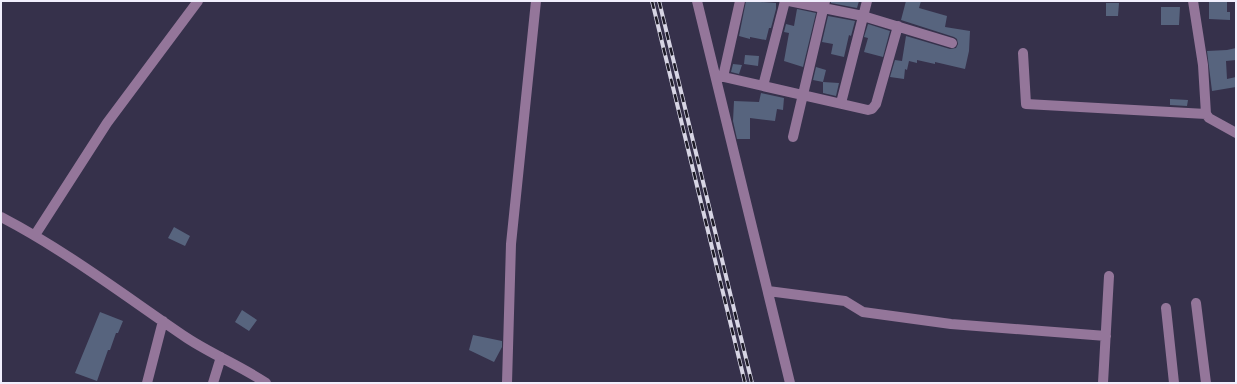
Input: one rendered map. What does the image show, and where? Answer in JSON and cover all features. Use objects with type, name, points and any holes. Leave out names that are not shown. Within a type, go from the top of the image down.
[{"type":"street","points":[[35,235],[107,123],[198,1]]},
{"type":"street","points":[[507,383],[511,244],[525,120],[536,1]]},
{"type":"street","points":[[697,1],[719,76],[790,383]]},
{"type":"street","points":[[719,76],[740,1]]},
{"type":"street","points":[[763,86],[785,1]]},
{"type":"street","points":[[789,1],[824,4],[952,43]]},
{"type":"street","points":[[841,103],[867,1]]},
{"type":"street","points":[[1193,1],[1203,65],[1206,114],[1209,118],[1236,133]]},
{"type":"street","points":[[793,137],[824,4]]},
{"type":"street","points":[[719,76],[868,110],[872,109],[874,107],[898,26]]},
{"type":"street","points":[[1023,53],[1026,104],[1206,114]]},
{"type":"street","points":[[1,217],[35,235],[97,275],[189,339],[247,370],[266,383]]},
{"type":"street","points":[[1103,383],[1109,276]]},
{"type":"street","points":[[768,291],[845,301],[863,312],[951,324],[1106,336]]},
{"type":"street","points":[[1196,304],[1206,383]]},
{"type":"street","points":[[1166,308],[1174,383]]},
{"type":"street","points":[[147,383],[163,321]]},
{"type":"street","points":[[213,383],[221,357]]},
{"type":"building","points":[[746,1],[776,3],[771,28],[769,28],[766,40],[750,37],[750,39],[739,36]]},
{"type":"building","points":[[831,1],[859,1],[857,8],[831,3]]},
{"type":"building","points":[[906,1],[921,1],[919,8],[947,16],[945,27],[970,31],[969,51],[965,69],[935,62],[935,64],[917,60],[917,63],[909,61],[907,70],[905,69],[904,79],[890,77],[895,60],[902,61],[906,36],[950,49],[956,48],[958,44],[957,39],[954,37],[901,20]]},
{"type":"building","points":[[1209,1],[1227,1],[1227,12],[1230,12],[1230,20],[1209,19]]},
{"type":"building","points":[[1106,3],[1119,3],[1118,16],[1106,16]]},
{"type":"building","points":[[1161,7],[1180,7],[1179,25],[1161,25]]},
{"type":"building","points":[[797,9],[816,13],[803,67],[784,61],[789,33],[784,32],[786,24],[794,26]]},
{"type":"building","points":[[828,16],[855,21],[851,36],[849,35],[844,57],[831,54],[833,44],[822,42]]},
{"type":"building","points":[[868,24],[890,31],[883,57],[864,52],[868,38],[864,37]]},
{"type":"building","points":[[1236,48],[1236,60],[1226,61],[1227,79],[1236,77],[1236,87],[1212,91],[1207,51]]},
{"type":"building","points":[[745,55],[759,56],[758,66],[744,64]]},
{"type":"building","points":[[733,64],[742,65],[739,74],[731,72]]},
{"type":"building","points":[[816,67],[826,70],[823,82],[813,80]]},
{"type":"building","points":[[823,82],[839,83],[836,96],[823,93]]},
{"type":"building","points":[[761,93],[784,98],[783,110],[777,109],[775,121],[750,118],[750,139],[737,139],[733,121],[734,101],[759,102]]},
{"type":"building","points":[[1170,99],[1188,100],[1187,106],[1170,105]]},
{"type":"building","points":[[174,227],[190,236],[185,246],[168,238]]},
{"type":"building","points":[[242,310],[257,320],[249,331],[235,322]]},
{"type":"building","points":[[100,312],[123,321],[118,333],[116,333],[110,350],[108,350],[97,381],[75,373]]},
{"type":"building","points":[[473,335],[502,341],[502,347],[494,362],[469,350]]},
{"type":"railway","points":[[652,1],[745,383]]},
{"type":"railway","points":[[659,1],[752,383]]}]
